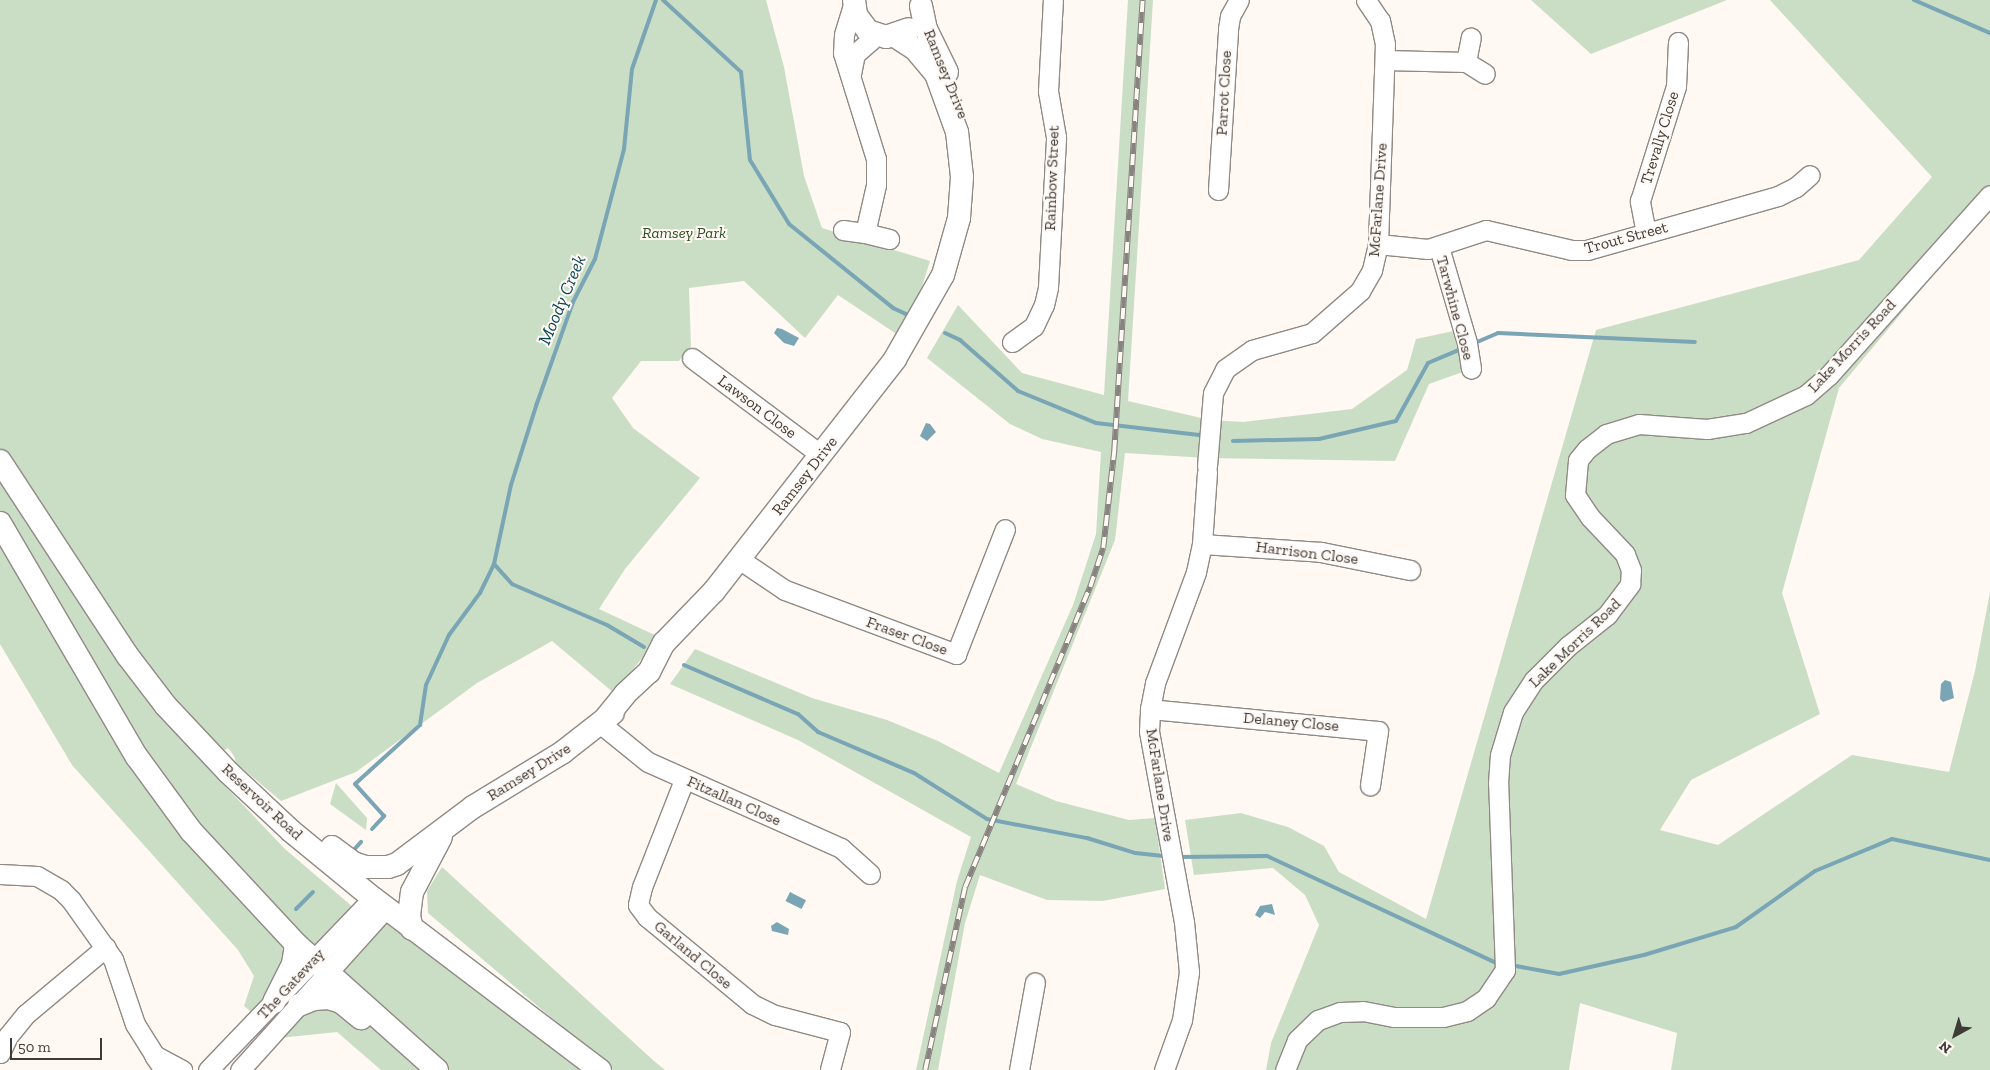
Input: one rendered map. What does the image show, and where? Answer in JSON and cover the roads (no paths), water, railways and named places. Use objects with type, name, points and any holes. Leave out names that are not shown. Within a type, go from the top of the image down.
[{"type":"main road","name":"Ramsey Drive","points":[[256,799],[294,818],[353,863],[378,868],[397,864],[457,820],[563,752],[601,724],[649,672],[664,643],[714,591],[822,455],[894,360],[932,297],[950,256],[959,218],[962,177],[957,132],[946,94],[926,60],[886,36],[861,24],[854,3]]},
{"type":"main road","name":"Ramsey Drive","points":[[894,360],[929,324],[951,286],[966,243],[972,200],[972,163],[966,123],[926,29],[921,3]]},
{"type":"main road","points":[[886,36],[913,26],[921,3]]},
{"type":"main road","name":"Reservoir Road","points":[[0,460],[143,677],[195,738],[256,799],[379,903],[600,1070]]},
{"type":"main road","points":[[0,523],[82,668],[164,797],[210,854],[296,944],[437,1070]]},
{"type":"main road","points":[[0,534],[23,564]]},
{"type":"main road","name":"Ramsey Drive","points":[[412,929],[409,916],[412,892],[434,848],[457,820]]},
{"type":"main road","points":[[274,1002],[293,964],[296,944]]},
{"type":"main road","points":[[299,1005],[314,999],[340,1002],[420,1070]]},
{"type":"street","name":"Rainbow Street","points":[[1012,342],[1034,326],[1044,305],[1048,287],[1056,137],[1048,92],[1053,0]]},
{"type":"street","name":"Parrot Close","points":[[1218,190],[1228,29],[1230,16],[1239,0]]},
{"type":"street","name":"McFarlane Drive","points":[[1164,1070],[1182,1020],[1189,972],[1172,856],[1150,740],[1150,709],[1202,544],[1213,393],[1224,369],[1252,350],[1312,333],[1360,291],[1372,270],[1378,244],[1385,60],[1383,32],[1366,0]]},
{"type":"street","points":[[854,3],[842,46],[876,159],[876,184],[865,232]]},
{"type":"street","points":[[851,74],[855,54],[886,36]]},
{"type":"street","points":[[1466,62],[1471,36]]},
{"type":"street","name":"Trevally Close","points":[[1646,233],[1640,201],[1676,86],[1678,42]]},
{"type":"street","points":[[1385,60],[1466,62],[1485,74]]},
{"type":"street","name":"Trout Street","points":[[1378,244],[1439,247],[1477,231],[1495,232],[1579,251],[1784,194],[1810,175]]},
{"type":"street","name":"Lake Morris Road","points":[[1285,1070],[1297,1040],[1318,1020],[1340,1012],[1363,1011],[1423,1018],[1459,1013],[1486,998],[1505,970],[1498,783],[1500,755],[1513,712],[1534,680],[1568,646],[1607,615],[1630,584],[1631,570],[1625,554],[1590,517],[1575,495],[1578,460],[1587,449],[1606,434],[1639,424],[1707,429],[1746,423],[1806,395],[1829,375],[1990,195]]},
{"type":"street","points":[[842,230],[865,232],[889,239]]},
{"type":"street","name":"Tarwhine Close","points":[[1439,247],[1467,343],[1471,369]]},
{"type":"street","name":"Lawson Close","points":[[692,358],[822,455]]},
{"type":"street","name":"Fraser Close","points":[[739,559],[785,590],[956,654],[1005,529]]},
{"type":"street","name":"Harrison Close","points":[[1202,544],[1321,552],[1410,570]]},
{"type":"street","name":"Delaney Close","points":[[1150,709],[1378,730],[1370,784]]},
{"type":"street","name":"Fitzallan Close","points":[[601,724],[634,752],[684,780],[841,848],[870,874]]},
{"type":"street","name":"Garland Close","points":[[684,780],[642,887],[638,905],[647,917],[752,1004],[775,1015],[840,1032],[830,1070]]},
{"type":"street","points":[[1,870],[37,876],[61,890],[106,946],[120,975],[135,1024],[159,1062],[182,1070]]},
{"type":"street","name":"The Gateway","points":[[208,1070],[274,1002],[321,966],[379,903]]},
{"type":"street","points":[[0,1053],[8,1036],[26,1014],[106,946]]},
{"type":"street","name":"The Gateway","points":[[240,1070],[299,1005],[321,966]]},
{"type":"street","points":[[1019,1070],[1035,982]]},
{"type":"water","points":[[777,328],[799,338],[794,346],[784,343],[774,333]]},
{"type":"water","points":[[926,423],[930,424],[936,432],[927,441],[920,436]]},
{"type":"water","points":[[1945,680],[1951,682],[1954,698],[1943,702],[1940,699],[1941,684]]},
{"type":"water","points":[[790,892],[806,900],[801,909],[785,901]]},
{"type":"water","points":[[1272,904],[1275,915],[1265,912],[1260,918],[1255,915],[1260,906]]},
{"type":"water","points":[[777,922],[789,929],[788,935],[772,931],[771,926]]},
{"type":"waterway","name":"Moody Creek","points":[[644,647],[607,625],[512,584],[494,564],[511,485],[536,406],[573,302],[595,259],[624,149],[632,69],[656,0]]},
{"type":"waterway","points":[[663,0],[741,72],[750,160],[789,224],[893,308],[912,317]]},
{"type":"waterway","points":[[1914,0],[1990,33]]},
{"type":"waterway","points":[[945,333],[960,340],[1018,391],[1096,423],[1199,435]]},
{"type":"waterway","points":[[1477,342],[1498,333],[1695,342]]},
{"type":"waterway","points":[[1233,441],[1319,439],[1396,421],[1428,363],[1458,350]]},
{"type":"waterway","points":[[372,829],[384,816],[355,784],[420,725],[426,685],[449,635],[480,593],[494,564]]},
{"type":"waterway","points":[[684,665],[798,714],[818,732],[914,773],[987,819],[1087,838],[1135,853],[1166,856]]},
{"type":"waterway","points":[[1516,966],[1559,974],[1644,955],[1736,927],[1815,871],[1892,839],[1990,860]]},
{"type":"waterway","points":[[351,853],[361,842]]},
{"type":"waterway","points":[[1178,857],[1267,856],[1494,962]]},
{"type":"waterway","points":[[296,909],[313,892]]},
{"type":"railway","points":[[925,1070],[965,887],[1090,587],[1103,548],[1114,451],[1142,0]]},
{"type":"park label","name":"Ramsey Park","points":[[684,233]]}]
